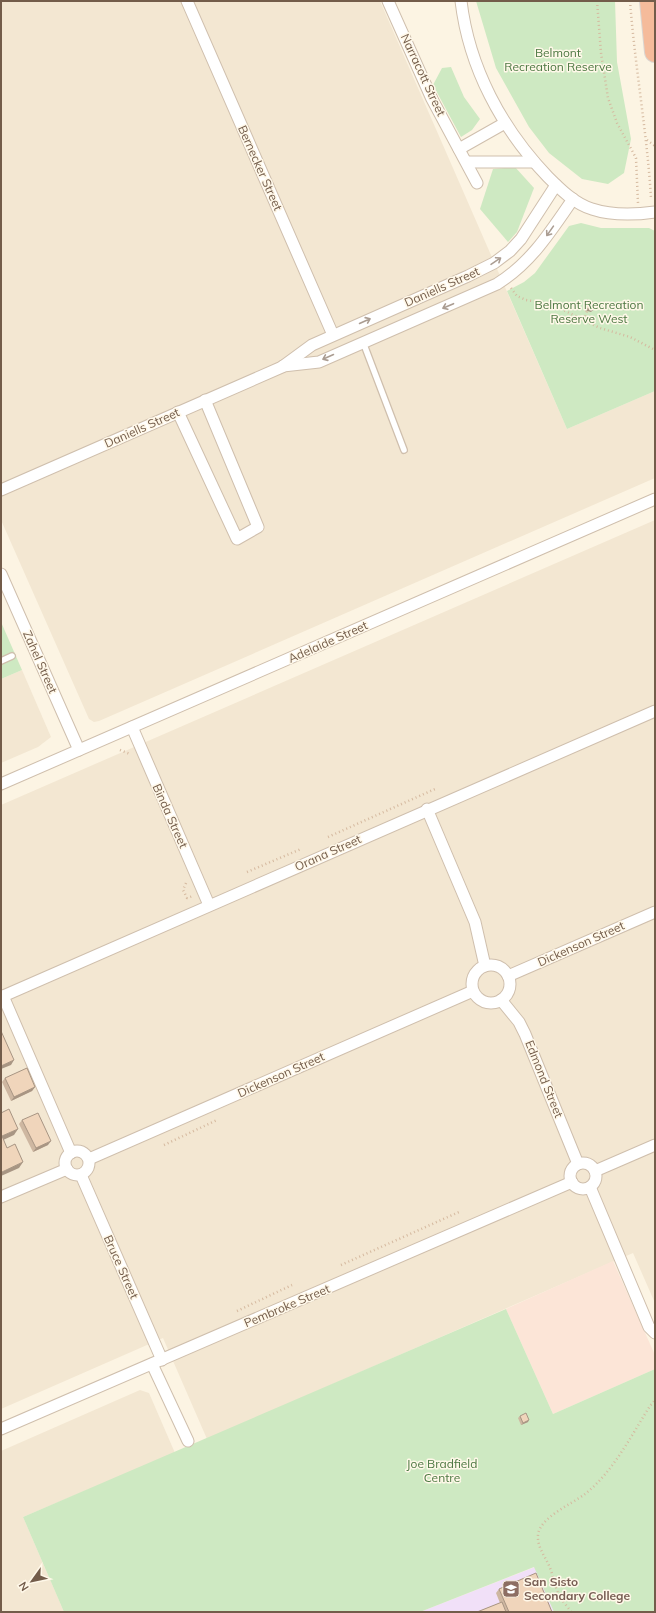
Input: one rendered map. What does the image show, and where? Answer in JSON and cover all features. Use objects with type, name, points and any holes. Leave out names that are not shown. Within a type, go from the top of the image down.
[{"type":"highway","points":[[650,1],[655,52]]},
{"type":"street","name":"Bernecker Street","points":[[187,1],[333,335]]},
{"type":"street","name":"Narracott Street","points":[[388,1],[432,99],[477,183]]},
{"type":"street","points":[[462,1],[464,20],[472,50],[486,88],[505,123],[534,162],[556,185],[573,199],[591,209],[617,214],[655,212]]},
{"type":"street","points":[[459,149],[505,123]]},
{"type":"street","points":[[467,162],[534,162]]},
{"type":"street","name":"Daniells Street","points":[[1,490],[282,366],[312,345],[494,263],[510,251],[521,239],[556,185]]},
{"type":"street","name":"Daniells Street","points":[[282,366],[319,362],[505,279],[520,268],[538,249],[573,199]]},
{"type":"street","points":[[178,412],[237,538],[258,528],[205,400]]},
{"type":"street","name":"Adelaide Street","points":[[1,784],[655,499]]},
{"type":"street","name":"Zahel Street","points":[[1,574],[79,750]]},
{"type":"street","name":"Orana Street","points":[[2,996],[427,809],[655,711]]},
{"type":"street","name":"Binda Street","points":[[132,727],[209,905]]},
{"type":"street","points":[[427,809],[475,922],[485,966]]},
{"type":"street","name":"Dickenson Street","points":[[508,976],[655,912]]},
{"type":"street","points":[[485,966],[496,966],[502,969],[508,976],[509,987],[507,993],[501,1000],[488,1003],[477,998],[473,992],[472,981],[474,975],[478,970],[485,966]]},
{"type":"street","name":"Dickenson Street","points":[[89,1159],[473,992]]},
{"type":"street","points":[[2,996],[71,1153]]},
{"type":"street","name":"Edmond Street","points":[[501,1000],[518,1022],[525,1034],[578,1164]]},
{"type":"street","points":[[595,1172],[655,1145]]},
{"type":"street","points":[[83,1152],[89,1159],[88,1169],[81,1175],[74,1175],[67,1169],[66,1159],[71,1153],[83,1152]]},
{"type":"street","points":[[578,1164],[590,1165],[595,1172],[596,1180],[590,1187],[582,1189],[572,1182],[571,1174],[578,1164]]},
{"type":"street","points":[[1,1197],[67,1169]]},
{"type":"street","name":"Bruce Street","points":[[81,1175],[188,1441]]},
{"type":"street","name":"Pembroke Street","points":[[1,1429],[572,1182]]},
{"type":"street","points":[[590,1187],[649,1327],[655,1333]]},
{"type":"lane","points":[[362,342],[404,450]]},
{"type":"lane","points":[[1,661],[12,656]]},
{"type":"path","points":[[597,1],[601,53],[608,98],[617,123],[636,158],[638,214]]},
{"type":"path","points":[[630,1],[634,53],[647,140],[651,198]]},
{"type":"path","points":[[647,140],[655,146]]},
{"type":"path","points":[[509,286],[517,296],[526,300],[551,304],[600,328],[630,337],[655,350]]},
{"type":"path","points":[[584,320],[587,311]]},
{"type":"path","points":[[328,837],[435,789]]},
{"type":"path","points":[[247,872],[300,849]]},
{"type":"path","points":[[164,1145],[217,1120]]},
{"type":"path","points":[[341,1265],[459,1212]]},
{"type":"path","points":[[237,1310],[292,1285]]},
{"type":"path","points":[[571,1612],[560,1597],[550,1568],[539,1545],[538,1534],[542,1525],[549,1517],[585,1494],[600,1479],[614,1462],[655,1400]]},
{"type":"shaded area","points":[[1,1],[380,1],[567,429],[655,391],[655,478],[99,721],[94,722],[89,719],[1,520]]},
{"type":"shaded area","points":[[655,520],[655,1303],[633,1253],[207,1439],[163,1338],[1,1409],[1,805]]},
{"type":"shaded area","points":[[22,670],[51,737],[38,747],[1,763],[1,679]]},
{"type":"shaded area","points":[[613,1261],[655,1355],[655,1369],[553,1414],[506,1309]]},
{"type":"shaded area","points":[[140,1390],[149,1393],[175,1453],[23,1517],[64,1612],[1,1612],[1,1451]]},
{"type":"shaded area","name":"San Sisto Secondary College","points":[[535,1567],[554,1612],[420,1612]]},
{"type":"green space","name":"Belmont Recreation Reserve","points":[[476,1],[615,1],[617,62],[631,139],[624,173],[608,184],[582,179],[549,153],[529,127],[496,68]]},
{"type":"green space","points":[[451,67],[464,97],[480,119],[472,130],[461,137],[433,85],[442,68]]},
{"type":"green space","points":[[515,167],[534,188],[517,232],[508,242],[480,209],[493,169]]},
{"type":"green space","name":"Belmont Recreation Reserve West","points":[[581,223],[601,228],[649,228],[655,231],[655,391],[567,429],[507,291],[524,282],[535,273],[569,226]]},
{"type":"green space","points":[[1,622],[22,670],[1,679]]},
{"type":"green space","name":"Joe Bradfield Centre","points":[[506,1309],[553,1414],[655,1369],[655,1612],[554,1612],[534,1567],[420,1612],[64,1612],[23,1517]]},
{"type":"building","points":[[587,300],[595,303],[593,310],[585,308]]},
{"type":"building","points":[[1,1031],[14,1060],[1,1066]]},
{"type":"building","points":[[27,1068],[35,1087],[14,1097],[5,1078]]},
{"type":"building","points":[[9,1109],[18,1129],[2,1136],[7,1148],[15,1144],[23,1162],[2,1172],[1,1113]]},
{"type":"building","points":[[38,1113],[51,1141],[36,1148],[22,1120]]},
{"type":"building","points":[[526,1413],[529,1420],[523,1423],[520,1416]]},
{"type":"building","points":[[536,1573],[552,1612],[509,1612],[499,1589]]},
{"type":"building","points":[[502,1602],[506,1612],[477,1612]]},
{"type":"place","name":"San Sisto Secondary College","points":[[511,1589]]}]
